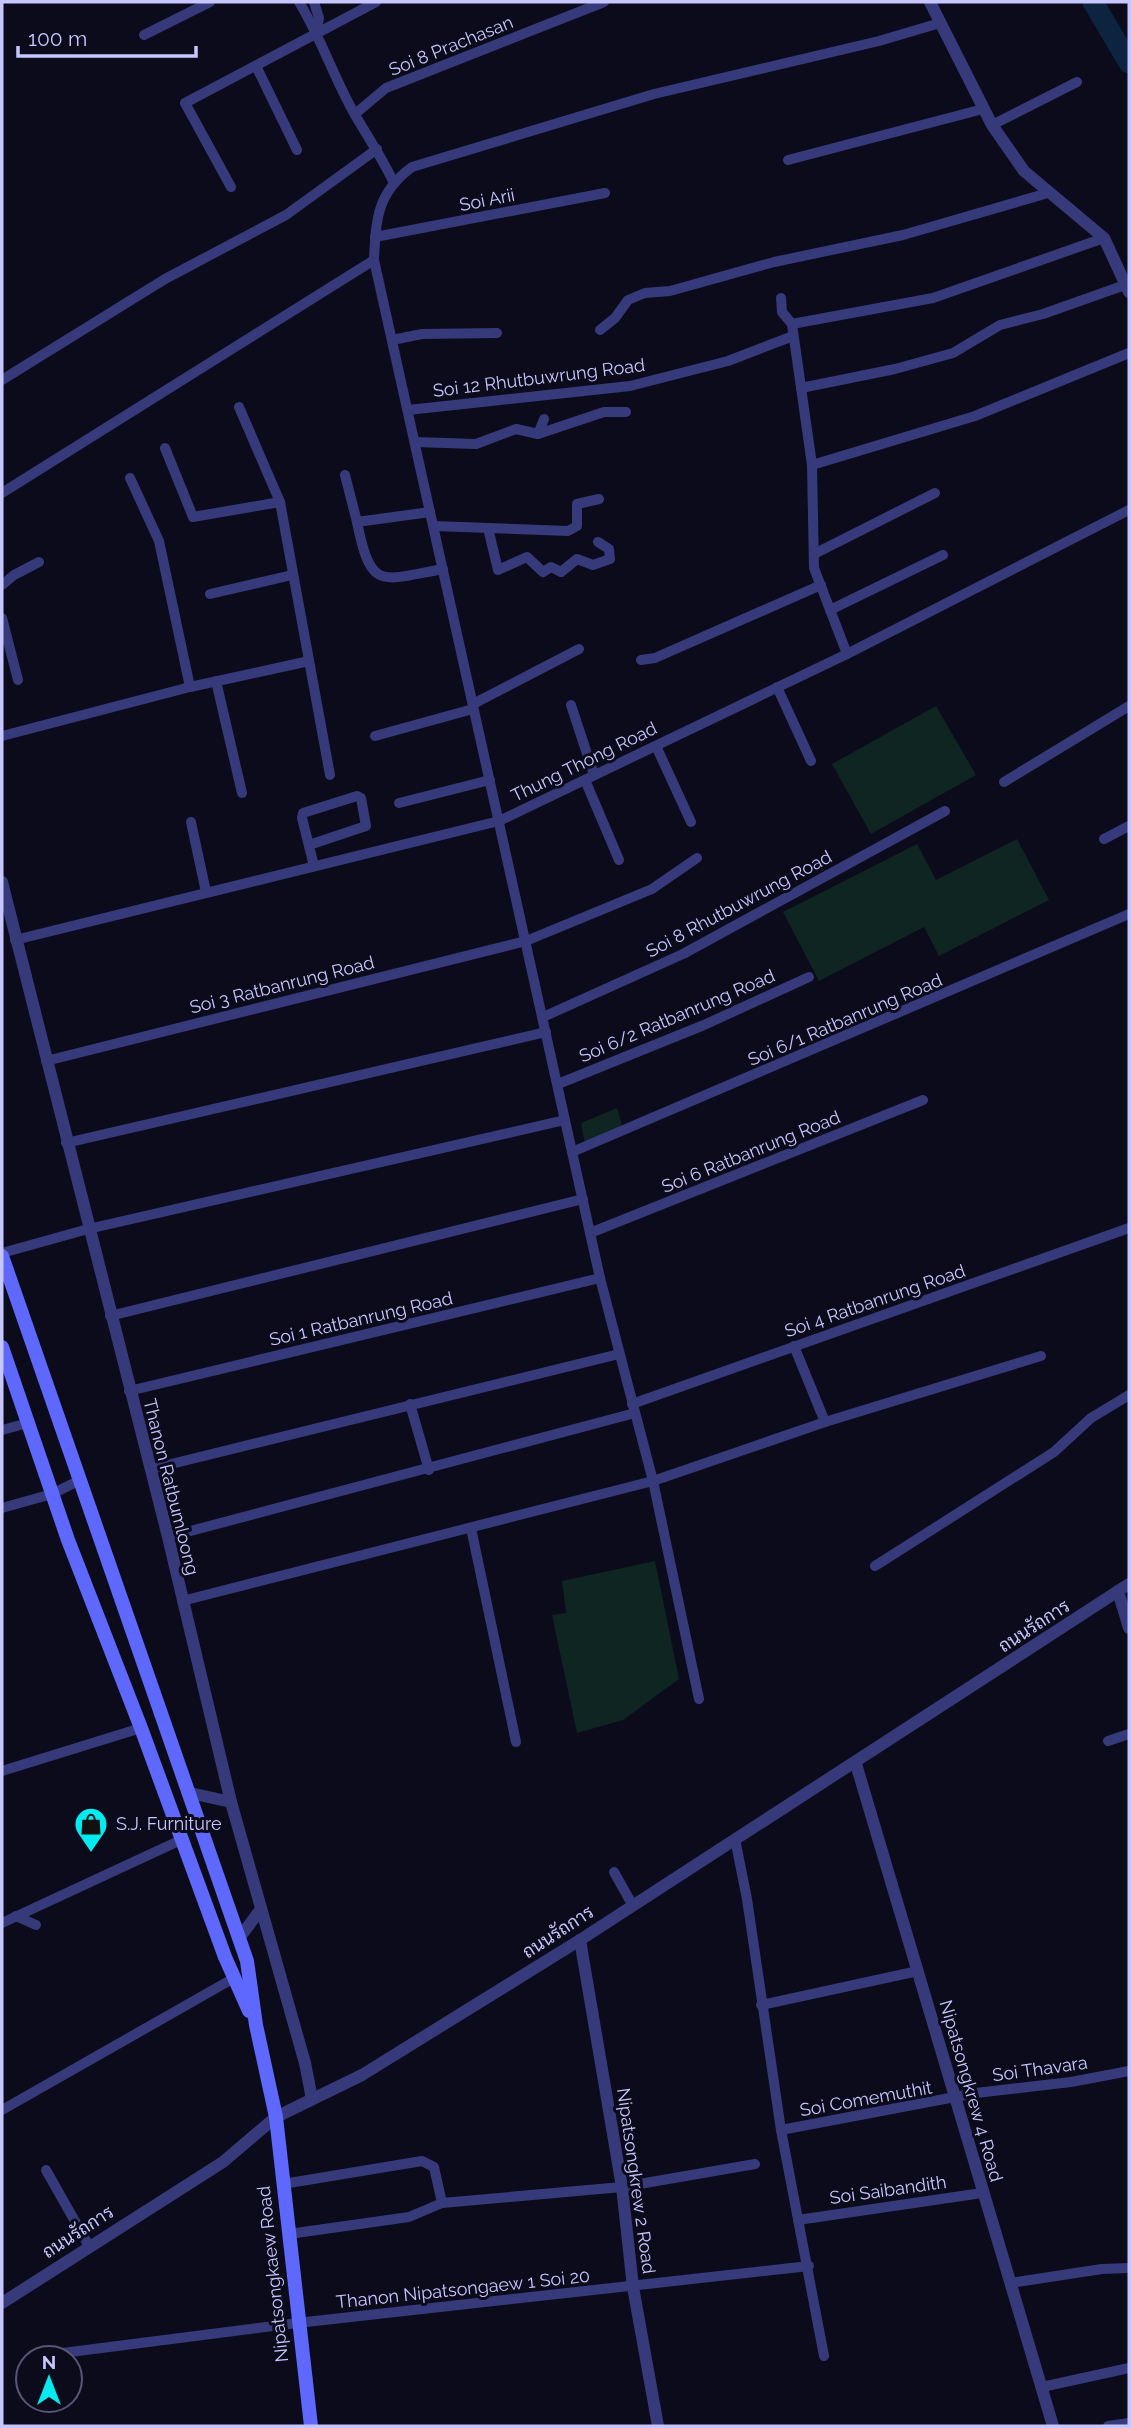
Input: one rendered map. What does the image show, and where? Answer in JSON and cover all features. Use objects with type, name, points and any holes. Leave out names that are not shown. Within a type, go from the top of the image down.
[{"type":"main road","points":[[2,1255],[240,1937],[247,1961],[256,2025]]},
{"type":"main road","points":[[2,1349],[52,1494],[234,1978],[256,2025]]},
{"type":"main road","name":"Nipatsongkaew Road","points":[[256,2025],[276,2117],[310,2426]]},
{"type":"street","points":[[144,35],[210,2]]},
{"type":"street","points":[[299,2],[317,31],[355,114],[393,181]]},
{"type":"street","points":[[314,2],[319,18],[317,31]]},
{"type":"street","points":[[231,187],[185,103],[376,2]]},
{"type":"street","name":"Soi 8 Prachasan","points":[[355,114],[386,88],[604,2]]},
{"type":"street","points":[[801,388],[895,369],[953,353],[1000,325],[1127,289],[1104,239],[1024,171],[992,125],[930,2]]},
{"type":"street","points":[[699,1699],[653,1481],[600,1278],[374,260],[376,217],[393,181],[412,167],[654,94],[879,41],[940,23]]},
{"type":"street","points":[[256,66],[297,150]]},
{"type":"street","points":[[992,125],[1077,82]]},
{"type":"street","points":[[788,160],[983,109]]},
{"type":"street","points":[[2,380],[165,279],[286,215],[377,149]]},
{"type":"street","name":"Soi Arii","points":[[375,237],[605,193]]},
{"type":"street","points":[[600,330],[615,318],[628,300],[645,293],[670,290],[774,262],[903,234],[1048,193]]},
{"type":"street","points":[[792,324],[933,298],[1104,239]]},
{"type":"street","points":[[2,493],[374,260]]},
{"type":"street","points":[[781,298],[782,312],[792,324],[812,465],[814,568],[847,654]]},
{"type":"street","points":[[392,340],[422,334],[497,332]]},
{"type":"street","name":"Soi 12 Rhutbuwrung Road","points":[[408,410],[630,386],[728,361],[793,336]]},
{"type":"street","points":[[812,465],[975,416],[1129,353]]},
{"type":"street","points":[[239,407],[280,502],[330,775]]},
{"type":"street","points":[[415,442],[476,444],[516,429],[538,435],[604,412],[626,412]]},
{"type":"street","points":[[538,435],[544,419]]},
{"type":"street","points":[[165,448],[193,517],[280,502]]},
{"type":"street","points":[[345,475],[368,565],[375,575],[386,579],[443,569]]},
{"type":"street","points":[[130,478],[159,541],[190,687]]},
{"type":"street","points":[[814,554],[935,493]]},
{"type":"street","points":[[433,526],[568,531],[576,526],[577,504],[599,499]]},
{"type":"street","name":"Thung Thong Road","points":[[15,940],[499,821],[847,654],[1129,509]]},
{"type":"street","points":[[357,522],[430,512]]},
{"type":"street","points":[[488,528],[498,570],[527,557],[544,572],[551,567],[561,572],[577,559],[593,565],[610,559],[609,549],[598,542]]},
{"type":"street","points":[[830,610],[943,555]]},
{"type":"street","points":[[2,585],[14,575],[39,562]]},
{"type":"street","points":[[210,594],[292,575]]},
{"type":"street","points":[[641,660],[655,658],[821,585]]},
{"type":"street","points":[[2,618],[18,680]]},
{"type":"street","points":[[375,736],[473,707],[579,649]]},
{"type":"street","points":[[2,736],[190,687],[309,661]]},
{"type":"street","points":[[216,681],[242,793]]},
{"type":"street","points":[[778,687],[811,761]]},
{"type":"street","points":[[571,705],[589,778],[619,860]]},
{"type":"street","points":[[1004,782],[1129,706]]},
{"type":"street","points":[[656,746],[691,821]]},
{"type":"street","points":[[399,803],[490,780]]},
{"type":"street","points":[[309,845],[366,826],[360,798],[357,796],[304,811],[302,818],[314,866]]},
{"type":"street","name":"Soi 8 Rhutbuwrung Road","points":[[543,1017],[683,954],[945,811]]},
{"type":"street","points":[[191,822],[206,892]]},
{"type":"street","points":[[1104,839],[1129,826]]},
{"type":"street","name":"Soi 3 Ratbanrung Road","points":[[46,1061],[526,940],[652,889],[697,858]]},
{"type":"street","name":"Thanon Ratbumloong","points":[[2,882],[110,1317],[169,1537],[181,1601],[231,1802],[305,2063],[312,2099]]},
{"type":"street","name":"Soi 6/1 Ratbanrung Road","points":[[572,1152],[1129,914]]},
{"type":"street","name":"Soi 6/2 Ratbanrung Road","points":[[558,1084],[704,1025],[809,977]]},
{"type":"street","points":[[66,1143],[546,1032]]},
{"type":"street","name":"Soi 6 Ratbanrung Road","points":[[590,1233],[923,1100]]},
{"type":"street","points":[[2,1255],[88,1228],[565,1120]]},
{"type":"street","points":[[110,1317],[583,1199]]},
{"type":"street","name":"Soi 4 Ratbanrung Road","points":[[169,1537],[429,1470],[634,1409],[794,1346],[1129,1228]]},
{"type":"street","name":"Soi 1 Ratbanrung Road","points":[[129,1391],[600,1278]]},
{"type":"street","points":[[794,1346],[825,1422]]},
{"type":"street","points":[[151,1469],[619,1354]]},
{"type":"street","points":[[181,1601],[653,1481],[825,1422],[1041,1356]]},
{"type":"street","points":[[875,1566],[1054,1452],[1091,1418],[1129,1395]]},
{"type":"street","points":[[410,1404],[429,1470]]},
{"type":"street","points":[[2,1430],[28,1423]]},
{"type":"street","points":[[2,1508],[52,1494],[80,1480]]},
{"type":"street","points":[[471,1528],[516,1741]]},
{"type":"street","points":[[1124,1588],[1129,1628]]},
{"type":"street","name":"ถนนรัถการ","points":[[2,2303],[223,2162],[276,2117],[362,2075],[580,1940],[632,1904],[856,1764],[1124,1588]]},
{"type":"street","points":[[2,1771],[141,1728]]},
{"type":"street","points":[[1108,1741],[1129,1734]]},
{"type":"street","name":"Nipatsongkrew 4 Road","points":[[856,1764],[1053,2426]]},
{"type":"street","points":[[190,1793],[231,1802]]},
{"type":"street","points":[[2,1923],[183,1839]]},
{"type":"street","points":[[735,1839],[747,1899],[781,2130],[824,2356]]},
{"type":"street","points":[[614,1872],[632,1904]]},
{"type":"street","points":[[240,1937],[261,1909]]},
{"type":"street","points":[[16,1916],[36,1925]]},
{"type":"street","name":"Nipatsongkrew 2 Road","points":[[580,1940],[622,2187],[633,2287],[658,2426]]},
{"type":"street","points":[[761,2005],[918,1970]]},
{"type":"street","points":[[2,2110],[234,1978]]},
{"type":"street","name":"Soi Thavara","points":[[956,2099],[976,2093],[1071,2082],[1129,2071]]},
{"type":"street","name":"Soi Comemuthit","points":[[781,2130],[956,2099]]},
{"type":"street","points":[[283,2184],[422,2161],[434,2166],[442,2203]]},
{"type":"street","points":[[289,2234],[409,2217],[442,2203],[622,2187],[755,2164]]},
{"type":"street","points":[[46,2170],[89,2246]]},
{"type":"street","name":"Soi Saibandith","points":[[798,2220],[982,2193]]},
{"type":"street","name":"Thanon Nipatsongaew 1 Soi 20","points":[[84,2350],[298,2323],[808,2266]]},
{"type":"street","points":[[1010,2283],[1102,2269],[1129,2268]]},
{"type":"street","points":[[1042,2387],[1129,2368]]},
{"type":"street","points":[[1108,2426],[1129,2423]]},
{"type":"green space","points":[[936,706],[976,775],[871,834],[832,764]]},
{"type":"green space","points":[[1017,839],[1049,900],[939,956],[924,927],[819,981],[783,912],[917,844],[936,880]]},
{"type":"green space","points":[[617,1108],[623,1128],[585,1144],[581,1123]]},
{"type":"green space","points":[[655,1561],[679,1679],[623,1720],[577,1733],[552,1615],[566,1613],[562,1581]]},
{"type":"waterway","points":[[1093,2],[1129,63]]},
{"type":"place","name":"S.J. Furniture","points":[[91,1854]]}]
